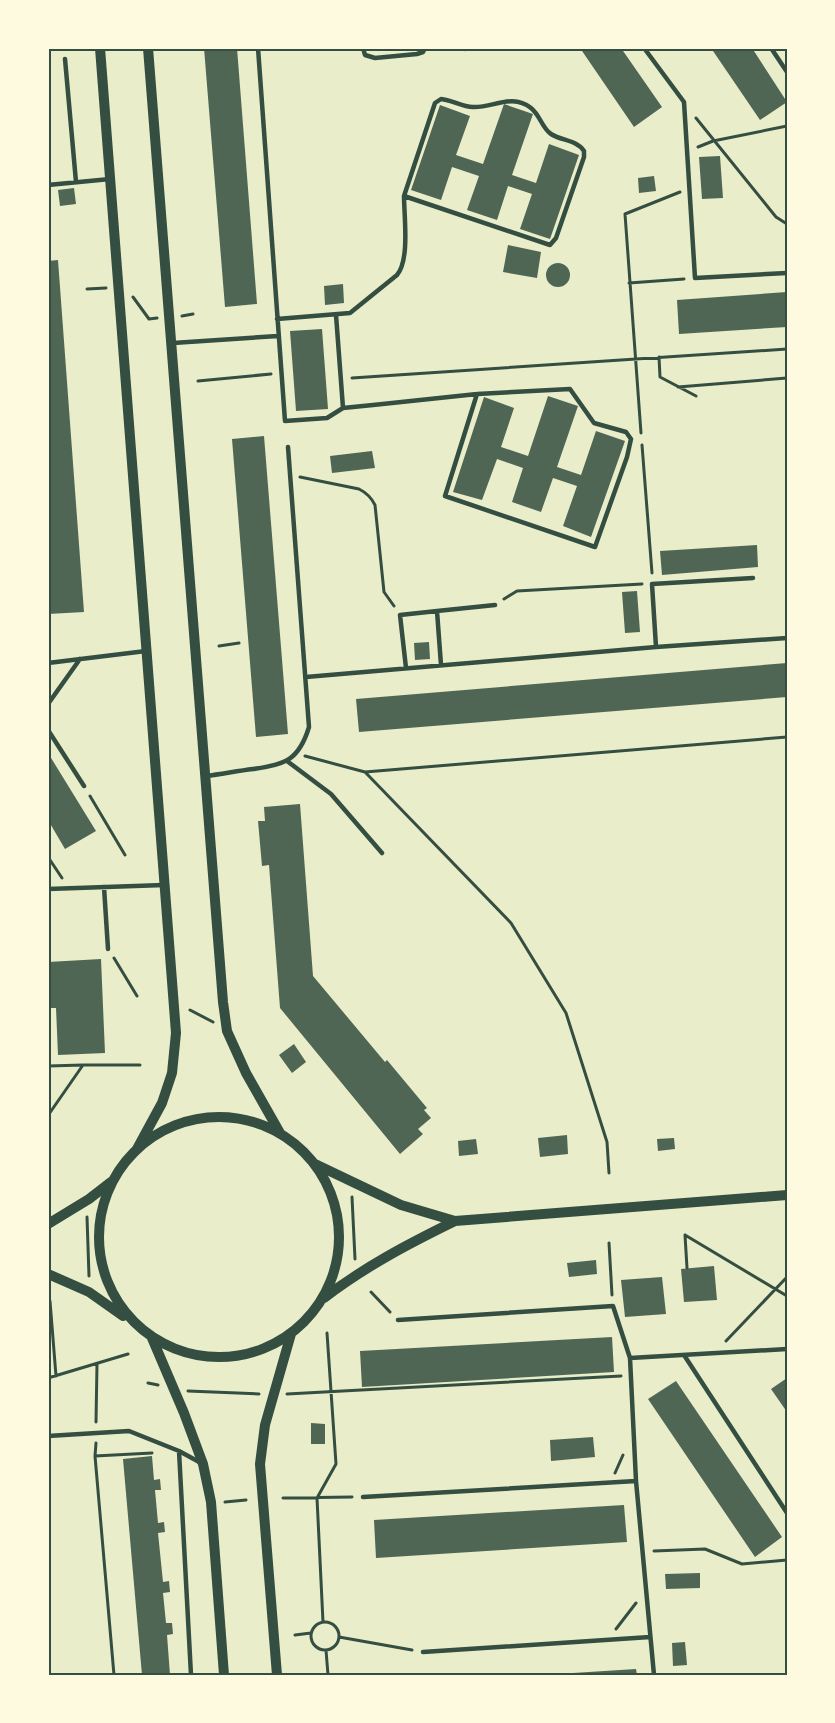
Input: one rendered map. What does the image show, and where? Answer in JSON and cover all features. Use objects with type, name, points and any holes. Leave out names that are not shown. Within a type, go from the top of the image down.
[{"type":"street","points":[[48,1224],[89,1199],[111,1182],[137,1149],[162,1103],[172,1073],[176,1033],[100,48]]},
{"type":"street","points":[[148,48],[222,1002],[227,1030],[246,1073],[280,1133]]},
{"type":"street","points":[[48,1274],[89,1292],[152,1338],[190,1354],[225,1358],[260,1351],[291,1334],[309,1318],[322,1299],[336,1266],[339,1230],[332,1196],[315,1164],[299,1147],[280,1133],[244,1119],[206,1117],[169,1127],[137,1149]]},
{"type":"street","points":[[315,1164],[401,1205],[455,1221],[787,1195]]},
{"type":"street","points":[[111,1182],[102,1207],[98,1233],[103,1272],[121,1308],[137,1326]]},
{"type":"street","points":[[322,1299],[356,1274],[398,1249],[455,1221]]},
{"type":"street","points":[[277,1675],[260,1464],[272,1394],[291,1334]]},
{"type":"street","points":[[152,1338],[203,1464],[211,1502],[224,1675]]},
{"type":"lane","points":[[258,48],[285,421],[327,418],[343,408],[477,394],[570,389],[594,423],[626,432],[631,439],[631,446],[595,547],[445,496],[477,394]]},
{"type":"lane","points":[[363,48],[365,55],[375,58],[417,54],[423,52],[425,48]]},
{"type":"lane","points":[[644,48],[684,102],[694,278],[787,273]]},
{"type":"lane","points":[[771,48],[787,72]]},
{"type":"lane","points":[[65,59],[75,182]]},
{"type":"lane","points":[[277,319],[336,315],[354,311],[402,270],[405,257],[404,196],[435,103],[441,99],[471,107],[506,101],[524,105],[531,108],[547,131],[577,144],[584,151],[584,157],[556,238],[550,245],[404,196]]},
{"type":"lane","points":[[48,185],[110,179]]},
{"type":"lane","points":[[336,315],[343,408]]},
{"type":"lane","points":[[171,344],[278,336]]},
{"type":"lane","points":[[204,776],[276,766],[287,761],[305,742],[309,727],[288,447]]},
{"type":"lane","points":[[656,647],[652,584],[753,578]]},
{"type":"lane","points":[[406,668],[400,615],[495,605]]},
{"type":"lane","points":[[437,611],[441,665]]},
{"type":"lane","points":[[306,676],[787,638]]},
{"type":"lane","points":[[48,663],[146,651]]},
{"type":"lane","points":[[48,704],[80,659]]},
{"type":"lane","points":[[48,730],[84,786]]},
{"type":"lane","points":[[287,761],[331,794],[382,853]]},
{"type":"lane","points":[[48,889],[164,885]]},
{"type":"lane","points":[[104,887],[108,949]]},
{"type":"lane","points":[[398,1320],[613,1306],[630,1358],[636,1481],[654,1675]]},
{"type":"lane","points":[[630,1358],[787,1349]]},
{"type":"lane","points":[[684,1355],[787,1513]]},
{"type":"lane","points":[[48,1436],[129,1431],[180,1451],[203,1464]]},
{"type":"lane","points":[[180,1451],[191,1675]]},
{"type":"lane","points":[[363,1497],[636,1481]]},
{"type":"lane","points":[[423,1652],[650,1637]]},
{"type":"path","points":[[684,102],[776,217],[787,224]]},
{"type":"path","points":[[687,151],[713,141],[787,126]]},
{"type":"path","points":[[495,605],[517,591],[652,584],[625,214],[690,188]]},
{"type":"path","points":[[629,283],[694,278]]},
{"type":"path","points":[[87,289],[120,287],[136,299],[149,319],[193,314]]},
{"type":"path","points":[[341,379],[787,349]]},
{"type":"path","points":[[659,357],[660,377],[696,396]]},
{"type":"path","points":[[198,381],[281,373]]},
{"type":"path","points":[[678,387],[787,378]]},
{"type":"path","points":[[290,475],[359,489],[372,499],[375,505],[384,592],[400,615]]},
{"type":"path","points":[[219,646],[239,643]]},
{"type":"path","points":[[295,754],[365,772],[787,737]]},
{"type":"path","points":[[365,772],[511,923],[566,1013],[607,1142],[609,1173]]},
{"type":"path","points":[[84,786],[125,855]]},
{"type":"path","points":[[48,857],[69,888]]},
{"type":"path","points":[[108,949],[137,996]]},
{"type":"path","points":[[190,1010],[217,1024]]},
{"type":"path","points":[[49,1114],[83,1065]]},
{"type":"path","points":[[48,1066],[140,1065]]},
{"type":"path","points":[[352,1197],[355,1259]]},
{"type":"path","points":[[87,1215],[89,1277]]},
{"type":"path","points":[[687,1268],[685,1235],[787,1296]]},
{"type":"path","points":[[609,1243],[613,1306]]},
{"type":"path","points":[[714,1353],[787,1277]]},
{"type":"path","points":[[370,1292],[398,1320]]},
{"type":"path","points":[[50,1301],[56,1376]]},
{"type":"path","points":[[322,1622],[317,1498],[336,1464],[327,1333]]},
{"type":"path","points":[[48,1378],[128,1354]]},
{"type":"path","points":[[97,1364],[95,1456],[114,1675]]},
{"type":"path","points":[[148,1383],[189,1392],[272,1394],[621,1376]]},
{"type":"path","points":[[95,1456],[180,1451]]},
{"type":"path","points":[[283,1498],[363,1497]]},
{"type":"path","points":[[220,1502],[246,1500]]},
{"type":"path","points":[[642,1552],[705,1549],[742,1564],[787,1560]]},
{"type":"path","points":[[608,1640],[646,1590]]},
{"type":"path","points":[[295,1635],[311,1633],[317,1624],[322,1622],[333,1624],[339,1636],[337,1643],[326,1650],[315,1645],[311,1633]]},
{"type":"path","points":[[339,1636],[423,1652]]},
{"type":"path","points":[[326,1650],[328,1675]]},
{"type":"building","points":[[204,48],[237,48],[257,304],[225,307]]},
{"type":"building","points":[[580,48],[621,48],[662,107],[634,127]]},
{"type":"building","points":[[711,48],[752,48],[787,102],[760,120]]},
{"type":"building","points":[[504,104],[533,114],[512,175],[536,183],[549,144],[579,155],[550,239],[520,229],[532,194],[508,186],[497,220],[467,210],[479,176],[452,167],[441,200],[411,190],[440,105],[470,116],[456,155],[483,164]]},
{"type":"building","points":[[720,156],[723,198],[702,199],[699,157]]},
{"type":"building","points":[[654,176],[656,191],[639,193],[638,178]]},
{"type":"building","points":[[74,188],[76,204],[60,206],[58,190]]},
{"type":"building","points":[[508,245],[541,252],[537,278],[503,272]]},
{"type":"building","points":[[58,260],[84,612],[48,614],[48,261]]},
{"type":"building","points":[[558,263],[567,266],[570,275],[567,284],[558,287],[549,284],[546,275],[549,266]]},
{"type":"building","points":[[343,284],[344,303],[325,305],[324,286]]},
{"type":"building","points":[[787,292],[787,327],[679,334],[677,300]]},
{"type":"building","points":[[322,329],[328,409],[296,411],[290,331]]},
{"type":"building","points":[[548,396],[578,406],[557,467],[581,475],[596,431],[625,441],[591,537],[563,526],[577,486],[553,478],[541,512],[512,502],[523,468],[497,459],[482,500],[453,492],[484,397],[514,408],[501,447],[528,456]]},
{"type":"building","points":[[264,436],[288,734],[256,737],[232,439]]},
{"type":"building","points":[[372,451],[375,468],[332,473],[330,456]]},
{"type":"building","points":[[757,545],[758,567],[662,575],[660,551]]},
{"type":"building","points":[[637,591],[640,632],[625,633],[622,592]]},
{"type":"building","points":[[429,642],[430,659],[415,660],[414,643]]},
{"type":"building","points":[[787,663],[787,697],[359,732],[356,699]]},
{"type":"building","points":[[48,753],[96,831],[65,849],[48,820]]},
{"type":"building","points":[[300,804],[313,976],[427,1108],[424,1110],[431,1118],[418,1129],[423,1134],[400,1154],[280,1008],[269,865],[262,866],[258,821],[265,821],[264,807]]},
{"type":"building","points":[[101,959],[105,1053],[58,1055],[56,1008],[48,1008],[48,962]]},
{"type":"building","points":[[294,1044],[306,1062],[292,1073],[279,1055]]},
{"type":"building","points":[[567,1135],[568,1154],[540,1157],[538,1138]]},
{"type":"building","points":[[674,1138],[675,1149],[658,1151],[657,1139]]},
{"type":"building","points":[[476,1139],[478,1154],[459,1156],[458,1141]]},
{"type":"building","points":[[596,1260],[597,1274],[569,1277],[567,1263]]},
{"type":"building","points":[[714,1266],[717,1300],[684,1302],[681,1269]]},
{"type":"building","points":[[662,1277],[666,1314],[625,1317],[621,1280]]},
{"type":"building","points":[[612,1337],[614,1372],[362,1387],[360,1351]]},
{"type":"building","points":[[787,1378],[787,1412],[771,1389]]},
{"type":"building","points":[[676,1381],[782,1537],[755,1557],[648,1399]]},
{"type":"building","points":[[311,1423],[325,1424],[325,1444],[311,1444]]},
{"type":"building","points":[[593,1437],[595,1457],[551,1461],[550,1440]]},
{"type":"building","points":[[152,1456],[154,1480],[160,1479],[161,1490],[155,1490],[158,1523],[164,1522],[165,1532],[158,1533],[163,1582],[169,1581],[170,1592],[163,1593],[166,1623],[172,1623],[173,1634],[167,1635],[170,1675],[142,1675],[123,1459]]},
{"type":"building","points":[[624,1505],[627,1542],[376,1558],[374,1520]]},
{"type":"building","points":[[700,1573],[700,1588],[666,1589],[665,1574]]},
{"type":"building","points":[[685,1642],[687,1665],[673,1666],[672,1643]]},
{"type":"building","points":[[636,1669],[637,1675],[573,1675],[573,1673]]}]
